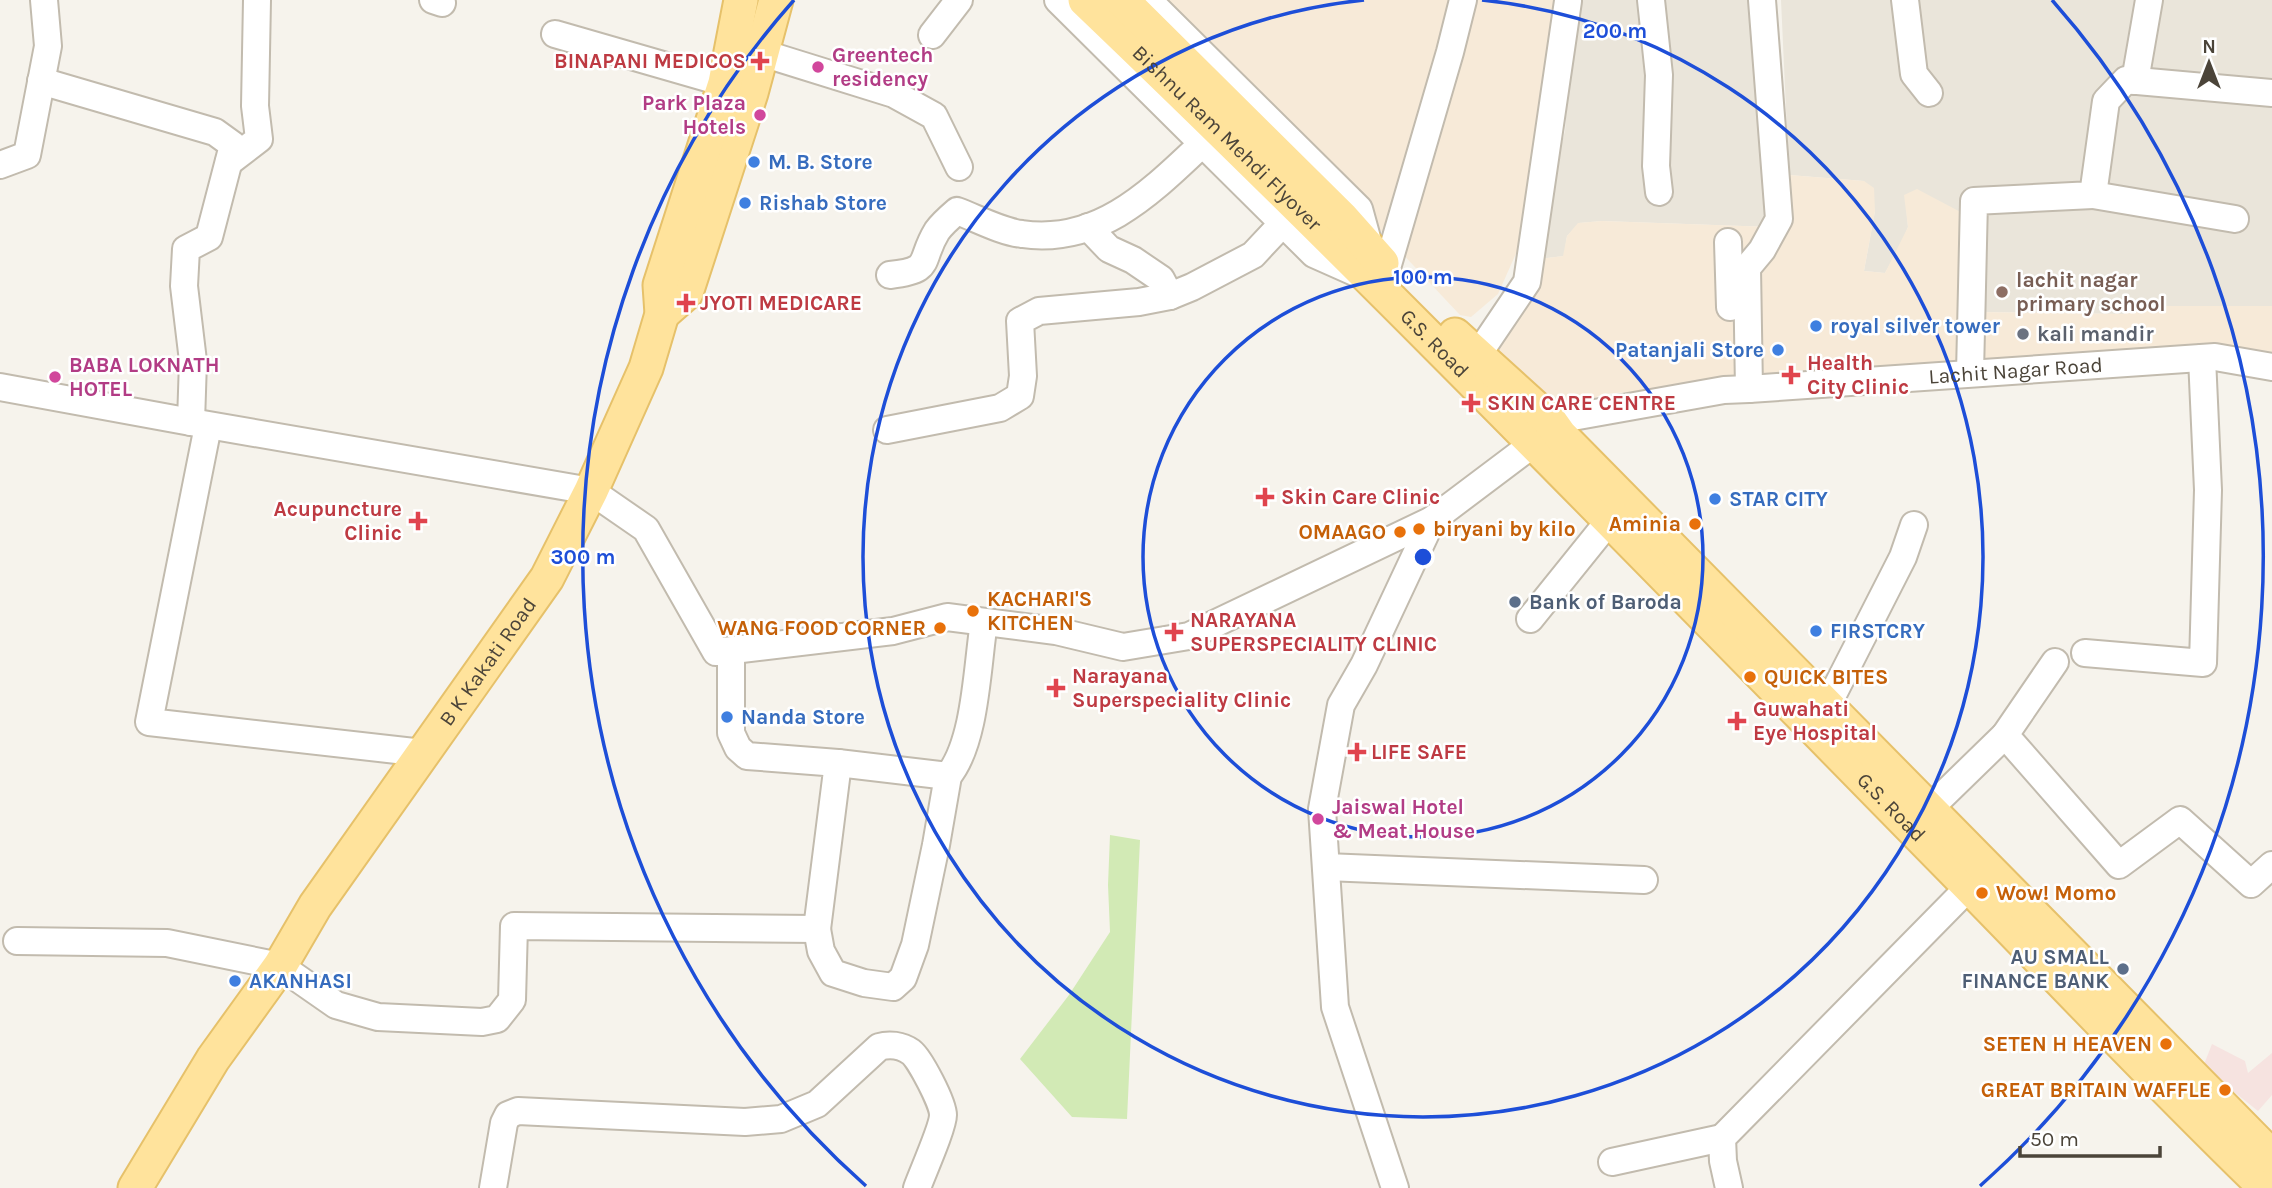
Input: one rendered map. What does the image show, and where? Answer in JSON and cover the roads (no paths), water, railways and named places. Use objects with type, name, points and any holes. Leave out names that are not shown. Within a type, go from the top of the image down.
[{"type":"main road","name":"B K Kakati Road","points":[[135,1188],[213,1059],[280,966],[315,906],[547,578],[591,491],[646,368],[662,314],[660,285],[725,83],[741,0]]},
{"type":"main road","points":[[662,314],[687,293],[776,0]]},
{"type":"main road","name":"Bishnu Ram Mehdi Flyover","points":[[1085,0],[1222,131],[1375,266]]},
{"type":"main road","name":"Bishnu Ram Mehdi Flyover","points":[[1122,0],[1333,227]]},
{"type":"main road","name":"G.S. Road","points":[[1375,266],[1477,356],[1542,432],[1609,521],[2177,1102],[2266,1188]]},
{"type":"main road","name":"G.S. Road","points":[[1375,266],[1542,432],[1560,435],[2272,1157]]},
{"type":"street","points":[[0,165],[27,155],[48,46],[44,0]]},
{"type":"street","points":[[229,162],[259,139],[255,106],[257,0]]},
{"type":"street","points":[[932,35],[959,0]]},
{"type":"street","points":[[1058,0],[1314,254],[1375,266]]},
{"type":"street","points":[[1148,0],[1359,209],[1375,266]]},
{"type":"street","points":[[1375,266],[1451,52],[1463,0]]},
{"type":"street","points":[[1651,0],[1659,75],[1656,166],[1659,192]]},
{"type":"street","points":[[1741,389],[1747,268],[1762,250],[1779,219],[1762,0]]},
{"type":"street","points":[[1905,0],[1914,74],[1929,93]]},
{"type":"street","points":[[2135,81],[2149,0]]},
{"type":"street","points":[[1477,356],[1527,282],[1568,1]]},
{"type":"street","points":[[555,34],[725,83]]},
{"type":"street","points":[[762,53],[894,94],[934,116],[959,167]]},
{"type":"street","points":[[2093,195],[2106,101],[2126,80],[2272,93]]},
{"type":"street","points":[[41,81],[215,132],[233,145],[209,237],[186,249],[184,286],[200,424],[149,722],[423,753]]},
{"type":"street","points":[[890,275],[914,272],[922,265],[938,229],[957,211],[1022,234],[1074,233],[1123,213],[1202,144]]},
{"type":"street","points":[[1970,373],[1974,201],[2093,195],[2235,219]]},
{"type":"street","points":[[887,430],[1000,408],[1020,396],[1023,376],[1020,321],[1039,311],[1139,302],[1170,296],[1253,255],[1282,224]]},
{"type":"street","points":[[1088,227],[1109,249],[1161,278],[1170,296]]},
{"type":"street","points":[[1728,242],[1741,389]]},
{"type":"street","name":"Lachit Nagar Road","points":[[1542,432],[1741,389],[2215,357],[2272,367]]},
{"type":"street","points":[[2085,653],[2203,663],[2208,490],[2203,358]]},
{"type":"street","points":[[0,387],[591,491],[646,529],[716,652],[893,631],[947,617],[1056,631],[1123,647],[1189,636],[1432,520],[1542,432]]},
{"type":"street","points":[[1395,1188],[1335,1007],[1322,809],[1341,705],[1364,665],[1432,520]]},
{"type":"street","points":[[1530,619],[1609,521]]},
{"type":"street","points":[[1827,706],[1903,557],[1914,525]]},
{"type":"street","points":[[838,763],[817,929],[821,951],[833,973],[864,983],[893,987],[903,978],[915,945],[948,776],[957,765],[967,738],[984,622]]},
{"type":"street","points":[[731,652],[731,733],[738,748],[747,756],[948,776]]},
{"type":"street","points":[[1929,810],[2005,735],[2055,662]]},
{"type":"street","points":[[2005,735],[2119,865],[2180,820],[2251,884],[2272,865]]},
{"type":"street","points":[[1326,867],[1644,880]]},
{"type":"street","points":[[1612,1162],[1722,1138],[1969,887]]},
{"type":"street","points":[[17,941],[167,943],[280,966],[336,1005],[378,1017],[482,1022],[497,1019],[512,1000],[514,926],[817,929]]},
{"type":"street","points":[[494,1188],[504,1123],[508,1115],[518,1111],[745,1122],[781,1119],[817,1104],[879,1047],[887,1045],[912,1052],[939,1098],[943,1116],[917,1188]]},
{"type":"street","points":[[1722,1138],[1723,1161],[1729,1188]]},
{"type":"place","name":"BINAPANI MEDICOS","points":[[760,61]]},
{"type":"place","name":"Greentech residency","points":[[818,67]]},
{"type":"place","name":"Park Plaza Hotels","points":[[760,115]]},
{"type":"place","name":"M. B. Store","points":[[754,162]]},
{"type":"place","name":"Rishab Store","points":[[745,203]]},
{"type":"place","name":"lachit nagar primary school","points":[[2002,292]]},
{"type":"place","name":"JYOTI MEDICARE","points":[[686,303]]},
{"type":"place","name":"royal silver tower","points":[[1816,326]]},
{"type":"place","name":"kali mandir","points":[[2023,334]]},
{"type":"place","name":"Patanjali Store","points":[[1778,350]]},
{"type":"place","name":"Health City Clinic","points":[[1791,375]]},
{"type":"place","name":"BABA LOKNATH HOTEL","points":[[55,377]]},
{"type":"place","name":"SKIN CARE CENTRE","points":[[1471,403]]},
{"type":"place","name":"Skin Care Clinic","points":[[1265,497]]},
{"type":"place","name":"STAR CITY","points":[[1715,499]]},
{"type":"place","name":"Acupuncture Clinic","points":[[418,521]]},
{"type":"place","name":"Aminia","points":[[1695,524]]},
{"type":"place","name":"biryani by kilo","points":[[1419,529]]},
{"type":"place","name":"OMAAGO","points":[[1400,532]]},
{"type":"place","name":"Bank of Baroda","points":[[1515,602]]},
{"type":"place","name":"KACHARI'S KITCHEN","points":[[973,611]]},
{"type":"place","name":"WANG FOOD CORNER","points":[[940,628]]},
{"type":"place","name":"FIRSTCRY","points":[[1816,631]]},
{"type":"place","name":"NARAYANA SUPERSPECIALITY CLINIC","points":[[1174,632]]},
{"type":"place","name":"QUICK BITES","points":[[1750,677]]},
{"type":"place","name":"Narayana Superspeciality Clinic","points":[[1056,688]]},
{"type":"place","name":"Nanda Store","points":[[727,717]]},
{"type":"place","name":"Guwahati Eye Hospital","points":[[1737,721]]},
{"type":"place","name":"LIFE SAFE","points":[[1357,752]]},
{"type":"place","name":"Jaiswal Hotel & Meat House","points":[[1318,819]]},
{"type":"place","name":"Wow! Momo","points":[[1982,893]]},
{"type":"place","name":"AU SMALL FINANCE BANK","points":[[2123,969]]},
{"type":"place","name":"AKANHASI","points":[[235,981]]},
{"type":"place","name":"SETEN H HEAVEN","points":[[2166,1044]]},
{"type":"place","name":"GREAT BRITAIN WAFFLE","points":[[2225,1090]]}]
